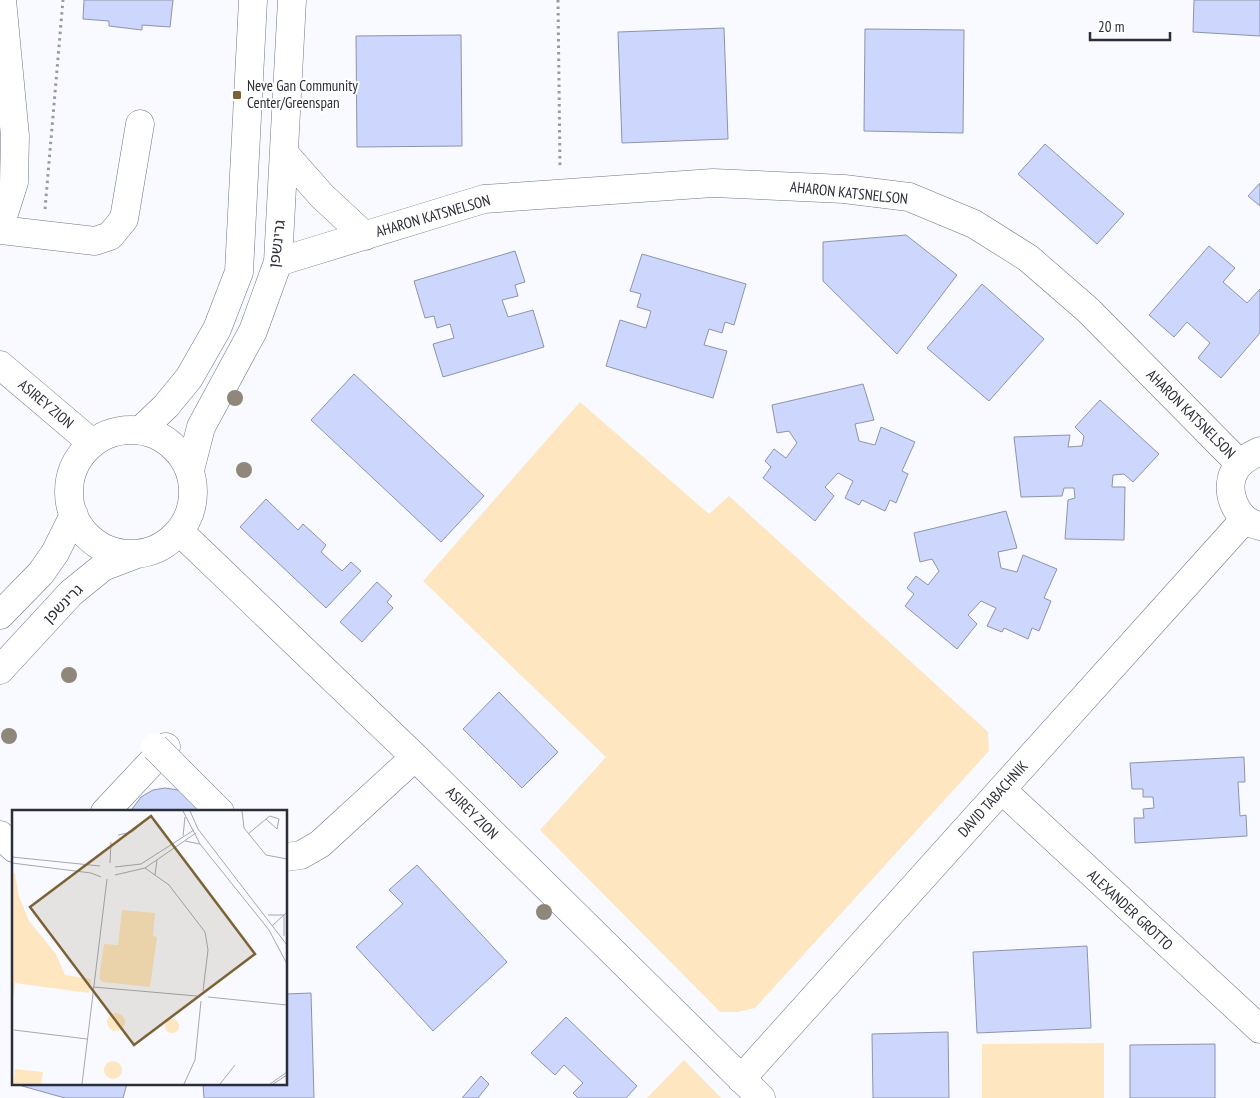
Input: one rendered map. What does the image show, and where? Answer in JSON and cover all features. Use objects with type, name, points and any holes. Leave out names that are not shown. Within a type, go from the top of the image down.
[{"type":"street","points":[[140,430],[166,406],[189,378],[218,328],[239,272],[253,0]]},
{"type":"street","name":"גרינשפן","points":[[190,470],[201,427],[254,331],[278,262],[292,0]]},
{"type":"street","points":[[0,226],[14,182],[15,136],[3,1]]},
{"type":"street","points":[[0,230],[95,241],[110,236],[124,219],[140,124]]},
{"type":"street","name":"AHARON KATSNELSON","points":[[284,153],[322,196],[365,236]]},
{"type":"street","name":"AHARON KATSNELSON","points":[[278,262],[484,199],[713,183],[844,189],[909,197],[974,224],[1028,258],[1088,310],[1250,458]]},
{"type":"street","name":"ASIREY ZION","points":[[0,365],[92,443]]},
{"type":"street","points":[[140,430],[161,437],[178,450],[190,470],[194,491],[190,512],[180,532],[158,548],[137,554],[116,552],[96,544],[82,532],[70,501],[70,480],[78,460],[92,443],[118,431],[140,430]]},
{"type":"street","points":[[1250,458],[1232,479],[1231,492],[1235,508],[1253,523]]},
{"type":"street","points":[[0,615],[41,573],[55,553],[74,515]]},
{"type":"street","name":"DAVID TABACHNIK","points":[[741,1079],[1002,790],[1253,523]]},
{"type":"street","name":"ASIREY ZION","points":[[180,532],[415,757],[761,1098]]},
{"type":"street","name":"גרינשפן","points":[[0,670],[71,593],[103,567],[137,554]]},
{"type":"street","points":[[107,810],[164,752],[218,810]]},
{"type":"street","points":[[288,857],[301,855],[320,844],[415,757]]},
{"type":"street","name":"ALEXANDER GROTTO","points":[[1002,790],[1260,1029]]},
{"type":"street","points":[[0,835],[12,846]]},
{"type":"path","points":[[43,235],[63,0]]},
{"type":"path","points":[[558,0],[560,194]]},
{"type":"shaded area","points":[[580,402],[709,514],[729,496],[988,732],[989,751],[755,1008],[738,1012],[720,1012],[540,830],[606,757],[423,581]]},
{"type":"shaded area","points":[[1104,1043],[1104,1098],[982,1098],[982,1044]]},
{"type":"shaded area","points":[[684,1060],[721,1098],[647,1098]]},
{"type":"building","points":[[84,0],[173,0],[170,27],[142,25],[142,30],[109,26],[109,21],[83,19]]},
{"type":"building","points":[[1194,0],[1260,0],[1260,36],[1193,32]]},
{"type":"building","points":[[724,28],[728,139],[622,143],[618,32]]},
{"type":"building","points":[[865,29],[964,30],[963,133],[864,131]]},
{"type":"building","points":[[461,35],[462,146],[357,147],[356,36]]},
{"type":"building","points":[[1045,144],[1124,214],[1097,244],[1018,174]]},
{"type":"building","points":[[1260,183],[1260,206],[1248,196]]},
{"type":"building","points":[[906,235],[957,275],[897,354],[823,281],[823,242]]},
{"type":"building","points":[[1209,246],[1235,268],[1223,282],[1247,303],[1260,289],[1260,333],[1221,378],[1198,358],[1210,343],[1187,322],[1174,337],[1149,315]]},
{"type":"building","points":[[515,251],[525,282],[515,285],[518,296],[502,300],[508,317],[533,310],[544,347],[443,377],[433,344],[454,338],[450,324],[437,328],[434,316],[425,318],[414,281]]},
{"type":"building","points":[[642,254],[746,284],[734,325],[725,322],[722,333],[709,329],[704,345],[727,351],[713,398],[606,366],[620,320],[646,328],[651,311],[637,307],[641,294],[630,291]]},
{"type":"building","points":[[982,284],[1044,339],[989,401],[927,348]]},
{"type":"building","points":[[354,374],[484,496],[441,542],[311,420]]},
{"type":"building","points":[[863,384],[874,420],[855,424],[859,441],[875,445],[881,427],[915,442],[902,471],[908,474],[896,503],[890,500],[885,511],[862,500],[859,505],[845,498],[853,481],[838,473],[825,487],[834,496],[815,521],[763,478],[771,467],[765,461],[774,449],[786,458],[797,443],[789,431],[777,433],[772,405]]},
{"type":"building","points":[[1100,400],[1159,454],[1133,482],[1124,474],[1113,475],[1112,487],[1125,487],[1124,540],[1065,539],[1068,500],[1075,498],[1074,488],[1064,488],[1062,496],[1021,497],[1014,437],[1070,435],[1068,447],[1082,446],[1084,436],[1075,427]]},
{"type":"building","points":[[266,499],[298,530],[303,524],[326,545],[321,552],[342,571],[351,562],[361,571],[326,608],[240,527]]},
{"type":"building","points":[[1006,511],[1017,548],[998,552],[1001,568],[1017,572],[1023,555],[1057,569],[1044,598],[1051,601],[1039,631],[1032,628],[1028,639],[1004,628],[1002,632],[987,626],[996,608],[981,601],[968,615],[977,624],[957,649],[905,606],[914,594],[907,588],[916,576],[928,585],[939,571],[932,559],[920,562],[914,533]]},
{"type":"building","points":[[377,582],[392,596],[387,602],[393,608],[362,642],[340,622]]},
{"type":"building","points":[[499,692],[558,752],[522,788],[463,729]]},
{"type":"building","points":[[1244,757],[1245,782],[1238,782],[1240,816],[1246,815],[1247,836],[1135,843],[1134,818],[1144,818],[1143,809],[1154,808],[1153,797],[1143,797],[1143,789],[1132,789],[1130,763]]},
{"type":"building","points":[[165,788],[178,790],[190,797],[200,810],[131,810],[141,797],[153,790]]},
{"type":"building","points":[[417,865],[507,962],[433,1031],[356,947],[403,904],[389,890]]},
{"type":"building","points":[[1087,946],[1091,1028],[977,1033],[973,952]]},
{"type":"building","points":[[311,993],[314,1098],[204,1098],[203,1086],[288,1086],[288,994]]},
{"type":"building","points":[[566,1017],[637,1086],[626,1098],[578,1098],[573,1093],[583,1083],[564,1065],[555,1075],[531,1053]]},
{"type":"building","points":[[948,1032],[949,1098],[873,1098],[872,1034]]},
{"type":"building","points":[[1215,1044],[1215,1098],[1130,1098],[1130,1045]]},
{"type":"building","points":[[481,1076],[489,1084],[478,1098],[462,1098]]},
{"type":"building","points":[[22,1086],[126,1086],[123,1098],[65,1098]]},
{"type":"place","name":"Neve Gan Community Center/Greenspan","points":[[237,95]]}]
